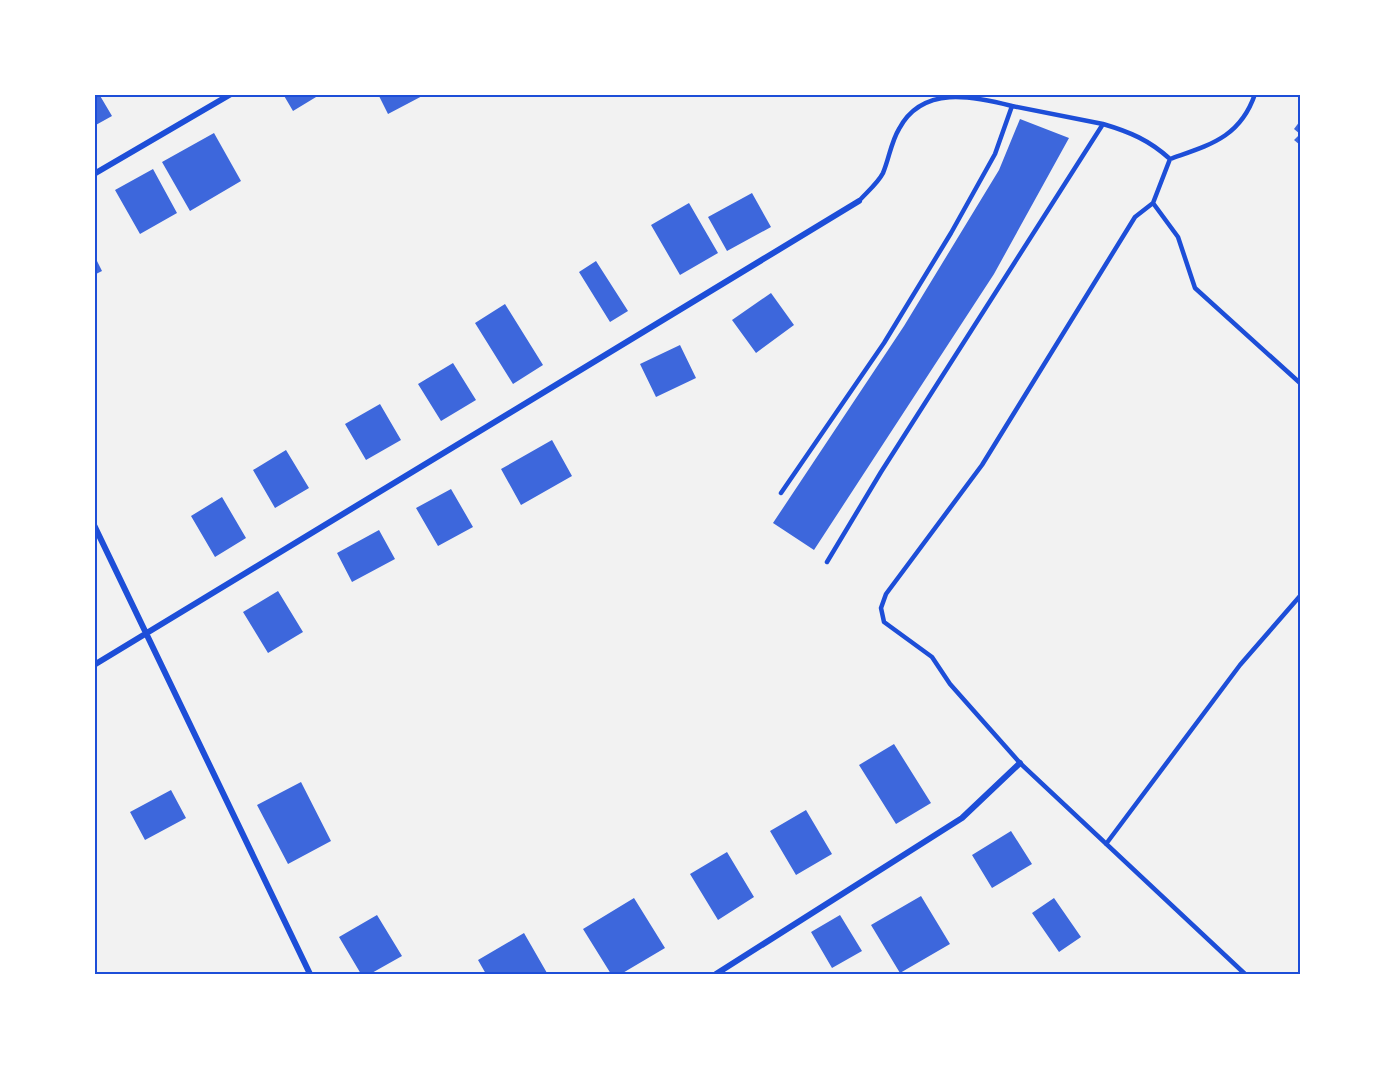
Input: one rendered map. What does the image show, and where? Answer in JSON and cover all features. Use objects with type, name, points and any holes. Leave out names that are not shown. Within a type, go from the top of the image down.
[{"type":"street","points":[[94,174],[231,94]]},
{"type":"street","points":[[94,665],[148,635],[859,201]]},
{"type":"street","points":[[94,525],[310,975]]},
{"type":"street","points":[[716,975],[962,818],[1020,763]]},
{"type":"lane","points":[[1245,975],[1020,763],[950,684],[932,657],[884,622],[881,608],[886,594],[982,465],[1135,217],[1153,203],[1170,159],[1213,143],[1237,128],[1255,94]]},
{"type":"lane","points":[[859,201],[882,175],[898,130],[908,115],[927,102],[951,96],[976,97],[1103,124],[1142,137],[1170,159]]},
{"type":"lane","points":[[781,493],[884,343],[951,233],[995,154],[1012,106]]},
{"type":"lane","points":[[827,562],[880,472],[1103,124]]},
{"type":"lane","points":[[1153,203],[1178,237],[1195,288],[1300,383]]},
{"type":"lane","points":[[1106,843],[1240,665],[1300,596]]},
{"type":"building","points":[[94,94],[99,94],[112,116],[94,126]]},
{"type":"building","points":[[283,94],[321,94],[293,111]]},
{"type":"building","points":[[378,94],[426,94],[388,114]]},
{"type":"building","points":[[1020,119],[1069,138],[994,274],[814,550],[773,523],[904,326],[999,170]]},
{"type":"building","points":[[1300,121],[1300,134],[1294,129]]},
{"type":"building","points":[[214,133],[241,181],[190,211],[162,162]]},
{"type":"building","points":[[1300,134],[1300,145],[1294,140]]},
{"type":"building","points":[[153,169],[177,213],[140,234],[115,190]]},
{"type":"building","points":[[752,193],[771,227],[727,251],[708,217]]},
{"type":"building","points":[[689,203],[718,253],[680,275],[651,225]]},
{"type":"building","points":[[94,255],[102,271],[94,275]]},
{"type":"building","points":[[596,261],[628,311],[610,322],[579,272]]},
{"type":"building","points":[[771,293],[794,325],[756,353],[732,320]]},
{"type":"building","points":[[505,304],[543,365],[513,384],[475,323]]},
{"type":"building","points":[[680,345],[696,378],[656,397],[640,364]]},
{"type":"building","points":[[453,363],[476,400],[441,421],[418,384]]},
{"type":"building","points":[[380,404],[401,440],[366,460],[345,424]]},
{"type":"building","points":[[552,440],[572,476],[521,505],[501,469]]},
{"type":"building","points":[[286,450],[309,488],[275,508],[253,470]]},
{"type":"building","points":[[451,489],[473,527],[438,546],[416,508]]},
{"type":"building","points":[[222,497],[246,538],[215,557],[191,516]]},
{"type":"building","points":[[379,530],[395,559],[352,582],[337,553]]},
{"type":"building","points":[[278,591],[303,632],[268,653],[243,612]]},
{"type":"building","points":[[894,744],[931,803],[896,824],[859,765]]},
{"type":"building","points":[[301,782],[331,841],[288,864],[257,805]]},
{"type":"building","points":[[171,790],[186,818],[145,840],[130,812]]},
{"type":"building","points":[[806,810],[832,854],[796,875],[770,831]]},
{"type":"building","points":[[1011,831],[1032,864],[992,888],[972,855]]},
{"type":"building","points":[[727,852],[754,897],[718,920],[690,874]]},
{"type":"building","points":[[921,896],[950,944],[900,973],[871,925]]},
{"type":"building","points":[[634,898],[665,948],[621,974],[611,974],[583,929]]},
{"type":"building","points":[[1054,898],[1081,937],[1059,952],[1032,913]]},
{"type":"building","points":[[377,915],[402,956],[370,974],[361,974],[339,937]]},
{"type":"building","points":[[840,915],[862,951],[832,968],[811,932]]},
{"type":"building","points":[[524,933],[547,973],[486,974],[478,960]]}]
